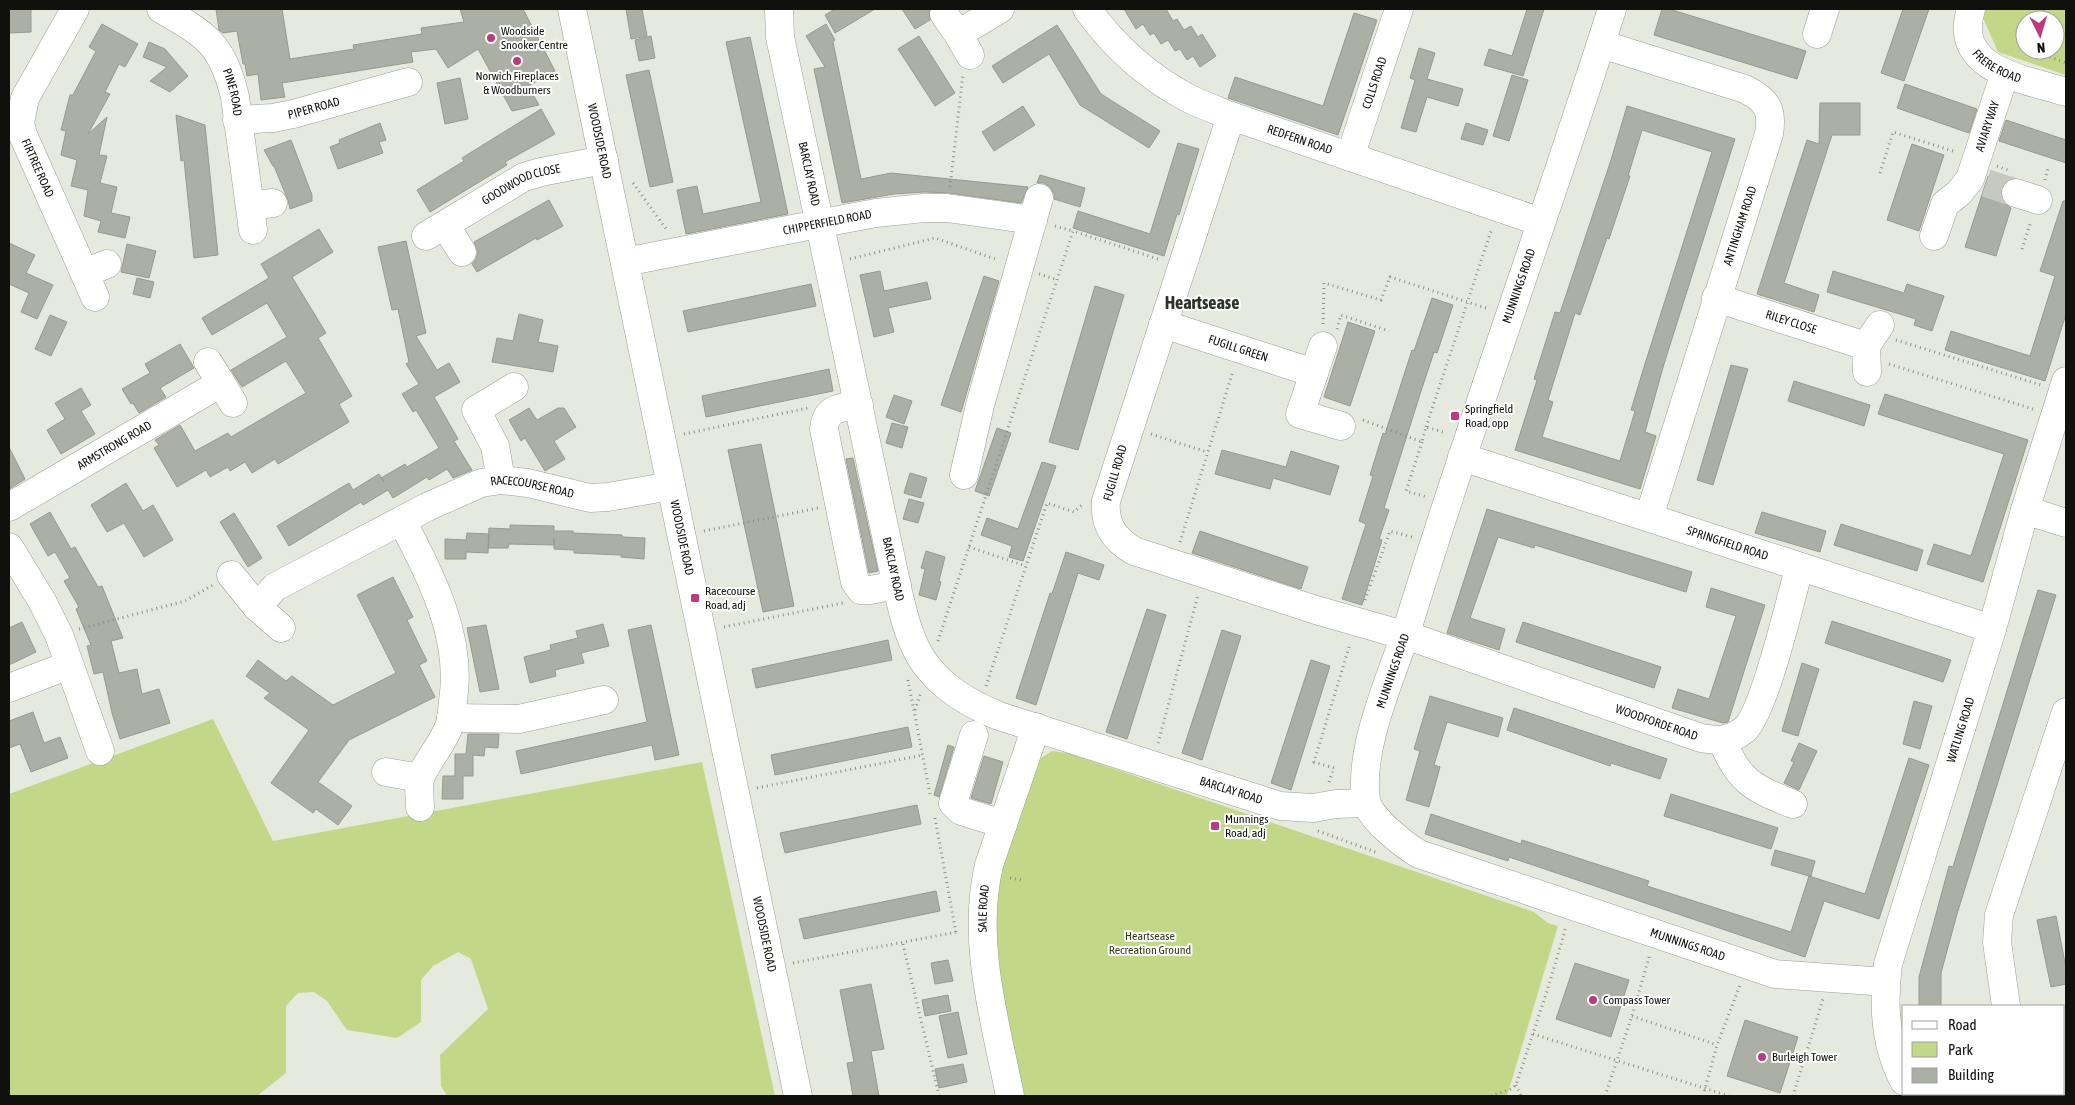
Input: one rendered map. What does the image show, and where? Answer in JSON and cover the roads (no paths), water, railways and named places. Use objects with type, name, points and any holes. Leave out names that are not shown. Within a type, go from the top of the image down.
[{"type":"street","name":"FIRTREE ROAD","points":[[75,9],[25,98],[20,123],[22,135],[96,278]]},
{"type":"street","name":"PINE ROAD","points":[[161,9],[198,30],[210,40],[230,77],[235,97],[237,120],[259,213]]},
{"type":"street","name":"WOODSIDE ROAD","points":[[572,9],[798,1096]]},
{"type":"street","name":"BARCLAY ROAD","points":[[779,9],[780,37],[897,585],[918,670],[944,684],[967,702],[979,708],[1145,764],[1280,806],[1293,808],[1366,803]]},
{"type":"street","points":[[957,35],[1000,9]]},
{"type":"street","name":"REDFERN ROAD","points":[[1087,9],[1127,55],[1159,80],[1187,97],[1231,116],[1540,222]]},
{"type":"street","name":"COLLS ROAD","points":[[1350,157],[1399,9]]},
{"type":"street","name":"MUNNINGS ROAD","points":[[1612,9],[1509,316],[1464,440],[1405,637],[1374,729],[1364,778],[1366,803],[1397,840],[1419,854],[1572,907],[1775,974],[1886,982]]},
{"type":"street","points":[[1817,34],[1825,9]]},
{"type":"street","name":"FRERE ROAD","points":[[1971,9],[1967,28],[1969,43],[1977,55],[1987,64],[2005,73],[2066,92]]},
{"type":"street","name":"ANTINGHAM ROAD","points":[[1600,44],[1745,89],[1760,97],[1768,107],[1771,120],[1769,134],[1716,298],[1649,517]]},
{"type":"street","name":"AVIARY WAY","points":[[1934,236],[1945,204],[1978,174],[2005,73]]},
{"type":"street","name":"PIPER ROAD","points":[[237,120],[273,118],[398,93]]},
{"type":"street","name":"FUGILL ROAD","points":[[1231,116],[1106,501],[1105,513],[1108,524],[1121,543],[1134,551],[1405,637]]},
{"type":"street","name":"GOODWOOD CLOSE","points":[[462,252],[435,230],[524,177],[604,160]]},
{"type":"street","name":"CHIPPERFIELD ROAD","points":[[624,262],[876,213],[924,208],[1036,209],[980,406],[964,475]]},
{"type":"street","name":"RILEY CLOSE","points":[[1716,298],[1871,346]]},
{"type":"street","name":"FUGILL GREEN","points":[[1162,324],[1314,373]]},
{"type":"street","points":[[1330,340],[1314,373],[1300,414],[1351,421]]},
{"type":"street","name":"ARMSTRONG ROAD","points":[[9,507],[221,382]]},
{"type":"street","points":[[502,480],[495,446],[476,410],[514,387]]},
{"type":"street","name":"WATLING ROAD","points":[[1902,1070],[1886,982],[1893,945],[1992,629],[2026,510],[2062,396]]},
{"type":"street","points":[[859,405],[840,408],[829,413],[824,421],[824,429],[855,582],[861,590],[897,585]]},
{"type":"street","name":"SPRINGFIELD ROAD","points":[[1464,440],[1649,517],[1799,568],[1992,629]]},
{"type":"street","name":"RACECOURSE ROAD","points":[[257,607],[275,587],[427,507],[481,483],[502,480],[528,483],[590,498],[608,497],[672,486]]},
{"type":"street","points":[[2026,510],[2066,523]]},
{"type":"street","points":[[402,521],[437,595],[452,635],[455,666],[451,718],[439,746],[424,768],[420,778],[420,807]]},
{"type":"street","points":[[9,546],[42,601],[59,634],[100,751]]},
{"type":"street","points":[[1793,804],[1754,786],[1738,774],[1730,762],[1722,740],[1732,737],[1745,729],[1755,715],[1777,648],[1799,568]]},
{"type":"street","points":[[231,575],[257,607],[281,628]]},
{"type":"street","name":"WOODFORDE ROAD","points":[[1405,637],[1417,639],[1701,738],[1722,740]]},
{"type":"street","points":[[9,688],[69,665]]},
{"type":"street","points":[[451,718],[518,719],[604,700]]},
{"type":"street","points":[[2006,1005],[1998,942],[1999,915],[2066,712]]},
{"type":"street","name":"SALE ROAD","points":[[1010,1096],[987,980],[982,941],[984,888],[1003,824],[1036,727]]},
{"type":"street","points":[[974,735],[953,803],[961,811],[1003,824]]},
{"type":"street","points":[[386,772],[420,778]]},
{"type":"tunnel","points":[[1986,183],[2016,193]]},
{"type":"place","name":"Woodside Snooker Centre","points":[[491,38]]},
{"type":"place","name":"Norwich Fireplaces & Woodburners","points":[[517,61]]},
{"type":"place","name":"Springfield Road, opp","points":[[1455,416]]},
{"type":"place","name":"Racecourse Road, adj","points":[[695,598]]},
{"type":"place","name":"Munnings Road, adj","points":[[1215,826]]},
{"type":"place","name":"Compass Tower","points":[[1593,1000]]},
{"type":"place","name":"Burleigh Tower","points":[[1762,1057]]},
{"type":"district","name":"Heartsease","points":[[1202,302]]},
{"type":"park label","name":"Heartsease Recreation Ground","points":[[1150,943]]}]
